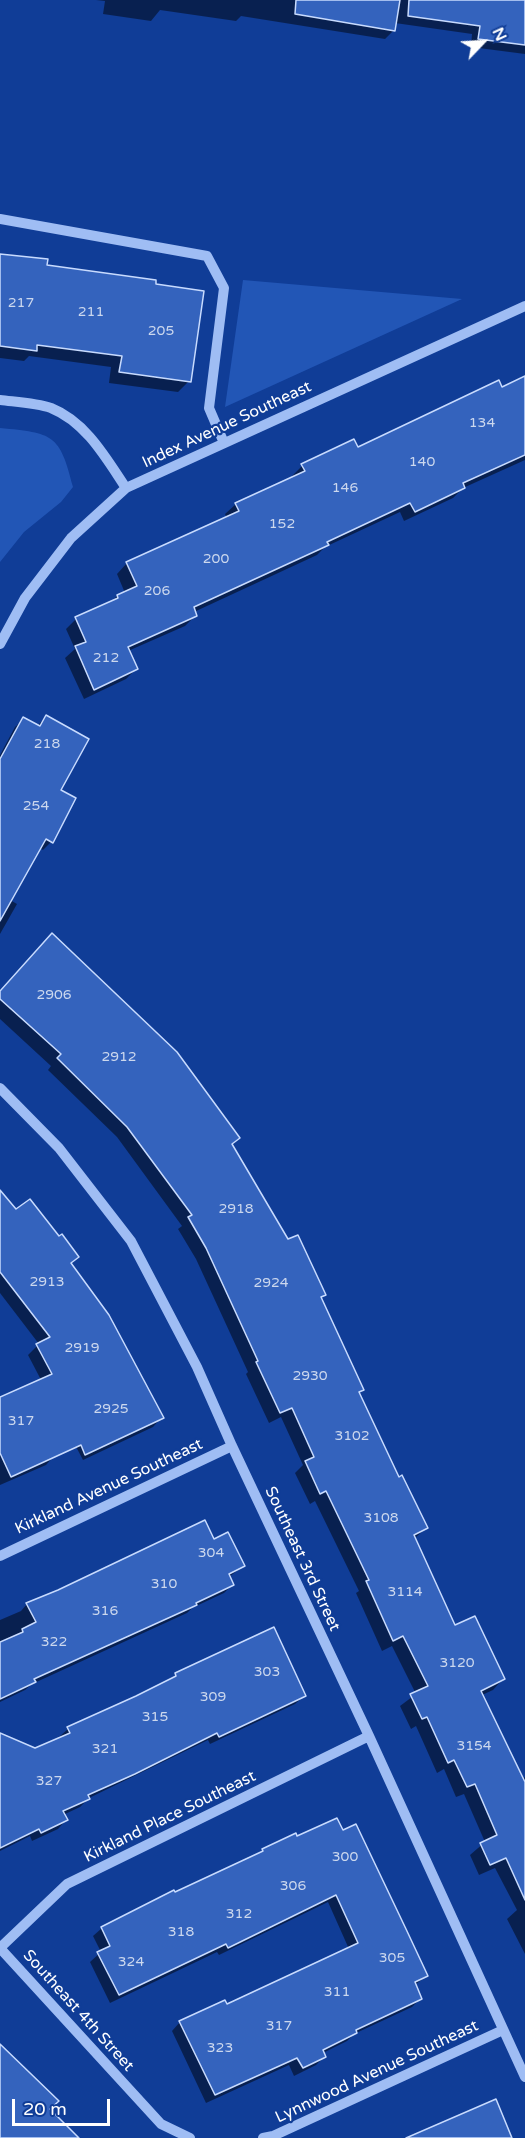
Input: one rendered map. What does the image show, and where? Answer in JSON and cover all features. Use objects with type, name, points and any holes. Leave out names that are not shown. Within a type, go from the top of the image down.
[{"type":"street","points":[[0,219],[207,256],[224,288],[209,408],[224,443]]},
{"type":"street","name":"Index Avenue Southeast","points":[[0,644],[25,598],[71,538],[126,488],[525,306]]},
{"type":"street","points":[[0,400],[49,408],[74,420],[99,449],[126,488]]},
{"type":"street","name":"Southeast 3rd Street","points":[[0,1088],[59,1148],[131,1241],[196,1367],[369,1736],[525,2077]]},
{"type":"street","name":"Kirkland Avenue Southeast","points":[[0,1556],[232,1446]]},
{"type":"street","name":"Kirkland Place Southeast","points":[[0,1948],[67,1884],[369,1736]]},
{"type":"street","name":"Southeast 4th Street","points":[[0,1948],[161,2124],[190,2138]]},
{"type":"street","name":"Lynnwood Avenue Southeast","points":[[263,2138],[273,2136],[503,2030]]},
{"type":"shaded area","points":[[243,280],[462,299],[225,407]]},
{"type":"shaded area","points":[[0,428],[32,432],[52,440],[64,456],[73,487],[61,502],[24,532],[0,562]]},
{"type":"building","points":[[296,0],[400,0],[395,31],[295,14]]},
{"type":"building","points":[[409,0],[525,0],[525,45],[478,39],[480,26],[408,16]]},
{"type":"building","points":[[0,254],[48,259],[47,265],[156,280],[156,284],[204,291],[191,382],[119,372],[122,356],[37,345],[37,351],[0,346]]},
{"type":"building","points":[[525,376],[525,455],[463,483],[465,488],[415,512],[410,503],[327,542],[329,545],[194,607],[197,616],[128,647],[138,669],[94,690],[75,646],[86,642],[75,617],[118,598],[117,595],[137,586],[126,562],[239,511],[235,503],[305,471],[301,464],[354,439],[358,447],[499,380],[502,387]]},
{"type":"building","points":[[46,715],[89,739],[61,790],[76,798],[53,843],[46,839],[0,921],[0,759],[23,717],[40,726]]},
{"type":"building","points":[[52,933],[177,1052],[240,1138],[232,1144],[288,1239],[298,1235],[326,1295],[321,1297],[364,1390],[359,1392],[399,1477],[402,1475],[428,1528],[414,1535],[455,1625],[475,1616],[505,1679],[481,1691],[525,1782],[525,1900],[506,1858],[490,1865],[480,1843],[497,1835],[475,1784],[467,1787],[454,1760],[448,1763],[427,1717],[422,1719],[410,1694],[428,1686],[403,1636],[393,1641],[366,1581],[369,1580],[326,1491],[320,1494],[305,1461],[314,1457],[292,1408],[280,1413],[206,1248],[188,1217],[192,1215],[127,1127],[57,1058],[61,1054],[0,999],[0,991]]},
{"type":"building","points":[[0,1190],[16,1209],[30,1199],[59,1236],[62,1234],[79,1257],[71,1263],[109,1315],[164,1418],[85,1455],[81,1445],[11,1477],[0,1453],[0,1397],[52,1374],[36,1344],[50,1337],[0,1272]]},
{"type":"building","points":[[205,1520],[214,1539],[228,1532],[245,1566],[229,1574],[234,1585],[196,1603],[197,1605],[34,1679],[36,1682],[0,1699],[0,1642],[23,1632],[22,1629],[36,1622],[26,1603]]},
{"type":"building","points":[[274,1627],[306,1696],[219,1737],[217,1733],[88,1795],[90,1799],[63,1811],[68,1820],[41,1833],[39,1829],[0,1848],[0,1733],[35,1748],[70,1733],[67,1727],[136,1696],[176,1676],[175,1673]]},
{"type":"building","points":[[337,1818],[343,1830],[356,1824],[406,1929],[428,1976],[415,1982],[422,1999],[356,2030],[357,2033],[323,2050],[326,2057],[303,2068],[297,2058],[215,2095],[179,2021],[225,2000],[227,2004],[358,1943],[336,1895],[228,1948],[226,1944],[119,1995],[97,1952],[110,1946],[101,1927],[174,1890],[175,1892],[263,1851],[262,1849],[296,1833],[297,1836]]},
{"type":"building","points":[[0,2044],[59,2101],[50,2109],[79,2138],[0,2138]]},
{"type":"building","points":[[496,2099],[512,2138],[406,2138]]}]
